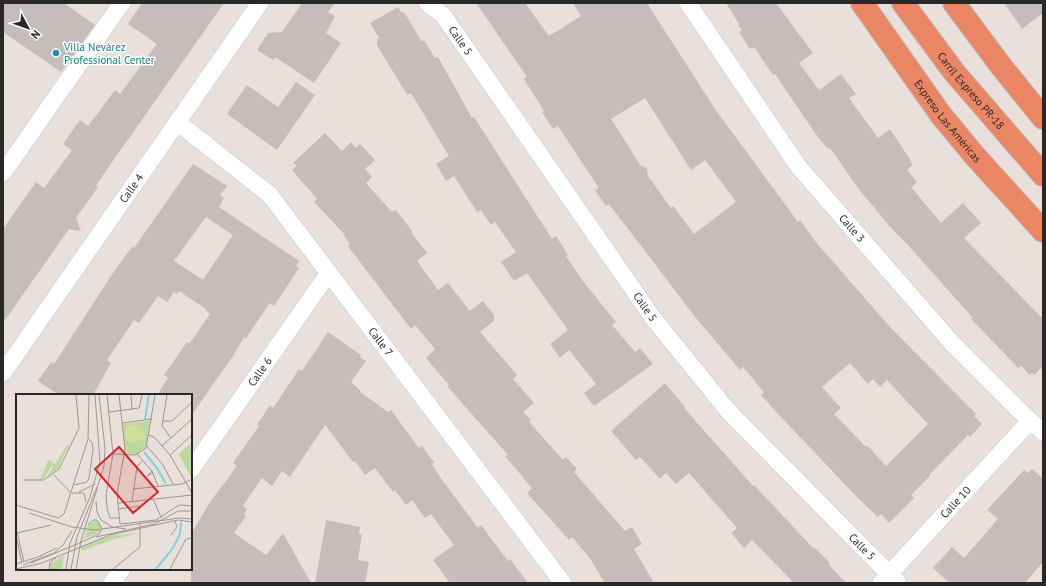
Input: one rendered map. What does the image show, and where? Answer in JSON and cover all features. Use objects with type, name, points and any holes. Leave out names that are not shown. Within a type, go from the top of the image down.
[{"type":"highway","name":"Expreso Las Américas","points":[[862,3],[941,115],[974,155],[1043,231]]},
{"type":"highway","name":"Carril Expreso PR-18","points":[[903,3],[954,72],[1043,175]]},
{"type":"highway","points":[[954,3],[1001,66],[1043,118]]},
{"type":"street","points":[[3,172],[122,3]]},
{"type":"street","name":"Calle 4","points":[[3,373],[260,3]]},
{"type":"street","name":"Calle 5","points":[[427,3],[443,15],[658,324],[729,412],[889,580]]},
{"type":"street","name":"Calle 3","points":[[688,3],[798,166],[951,342],[1030,421],[1043,432]]},
{"type":"street","name":"Calle 7","points":[[177,122],[270,195],[328,274],[563,583]]},
{"type":"street","name":"Calle 6","points":[[192,469],[328,274]]},
{"type":"street","name":"Calle 10","points":[[889,580],[1030,421]]},
{"type":"street","points":[[112,583],[121,570]]},
{"type":"building","name":"Villa Nevárez Professional Center","points":[[3,3],[64,3],[95,25],[61,72],[3,32]]},
{"type":"building","points":[[142,3],[224,3],[96,186],[98,187],[76,218],[81,231],[69,229],[3,323],[3,229],[36,182],[44,188],[72,150],[63,144],[80,120],[88,126],[115,90],[120,94],[157,44],[128,24]]},
{"type":"building","points":[[302,3],[335,3],[328,12],[335,16],[326,33],[341,43],[314,83],[275,57],[273,60],[257,50],[268,33],[282,32]]},
{"type":"building","points":[[476,3],[525,3],[549,36],[581,16],[573,3],[647,3],[715,109],[798,222],[800,220],[815,241],[890,327],[976,414],[974,416],[982,424],[970,437],[968,435],[929,475],[930,476],[911,495],[914,498],[889,523],[881,514],[878,517],[858,498],[778,414],[761,395],[764,392],[743,367],[740,370],[696,318],[609,204],[606,206],[595,190],[599,188],[558,126],[553,129],[542,112],[544,111],[524,79],[527,77]],"holes":[[[645,98],[691,170],[705,160],[736,202],[694,234],[673,206],[671,208],[648,176],[647,168],[641,166],[611,119]],[[850,363],[868,384],[873,379],[880,387],[887,380],[928,424],[886,466],[868,446],[866,447],[834,414],[841,408],[822,387]]]},
{"type":"building","points":[[726,3],[776,3],[813,53],[799,63],[819,90],[841,74],[856,94],[849,98],[878,138],[890,129],[913,165],[907,170],[917,182],[911,187],[941,223],[963,203],[981,223],[964,238],[1043,319],[1043,366],[1034,375],[1032,373],[1030,375],[1021,366],[1018,368],[971,319],[973,318],[892,229],[858,188],[830,148],[828,149],[815,133],[775,74],[773,75],[754,47],[750,49],[739,32],[742,30]]},
{"type":"building","points":[[1004,3],[1043,3],[1043,13],[1022,29]]},
{"type":"building","points":[[398,7],[402,13],[404,12],[422,42],[424,40],[435,58],[438,57],[472,118],[474,117],[552,239],[556,236],[568,255],[566,256],[582,280],[616,322],[612,325],[635,352],[640,348],[653,364],[594,406],[584,393],[596,384],[569,350],[560,358],[550,344],[568,330],[527,273],[514,281],[501,262],[516,252],[495,222],[491,225],[481,210],[477,212],[454,176],[446,181],[436,164],[449,156],[411,93],[407,95],[377,45],[377,39],[379,38],[370,23]]},
{"type":"building","points":[[296,82],[315,95],[277,150],[227,114],[247,85],[278,107]]},
{"type":"building","points":[[325,133],[342,151],[351,142],[356,148],[360,144],[375,160],[365,169],[372,177],[366,183],[392,212],[396,210],[427,253],[417,261],[438,290],[448,283],[470,311],[483,301],[494,315],[494,321],[480,332],[517,375],[513,379],[534,403],[523,412],[531,420],[529,422],[563,460],[566,457],[577,469],[574,472],[625,531],[632,527],[642,544],[634,549],[654,583],[605,583],[589,557],[572,537],[569,540],[527,493],[532,488],[505,456],[508,455],[447,386],[449,385],[426,358],[435,349],[415,325],[411,329],[348,246],[350,244],[344,236],[345,235],[314,202],[317,199],[292,170],[297,166],[293,163]]},
{"type":"building","points":[[193,164],[227,186],[220,195],[224,198],[219,207],[299,261],[296,266],[299,268],[274,306],[270,303],[246,338],[244,337],[233,356],[192,415],[192,394],[158,394],[168,378],[164,375],[187,342],[189,344],[210,314],[205,310],[206,309],[179,291],[177,294],[174,292],[167,302],[158,296],[139,323],[134,320],[107,360],[111,363],[94,394],[58,394],[38,381],[51,362],[54,364],[113,273],[132,247],[134,248]],"holes":[[[206,217],[233,235],[203,280],[174,261]]]},
{"type":"building","points":[[328,332],[361,355],[360,357],[366,361],[351,382],[361,391],[360,392],[388,412],[391,410],[419,448],[422,446],[434,462],[432,464],[440,477],[478,528],[481,525],[508,561],[510,559],[528,583],[450,583],[433,560],[454,545],[431,514],[425,518],[412,500],[406,505],[395,490],[393,492],[375,468],[365,475],[355,461],[353,462],[325,425],[290,477],[282,471],[272,486],[262,478],[243,506],[247,509],[244,514],[246,516],[234,533],[266,555],[283,533],[311,583],[191,583],[192,532],[210,502],[237,466],[233,463],[259,426],[257,425],[270,405],[273,408],[299,369],[302,371]]},
{"type":"building","points":[[665,383],[685,407],[684,408],[753,486],[754,485],[814,549],[815,548],[829,562],[830,566],[846,583],[794,583],[752,540],[744,548],[731,533],[737,528],[689,473],[676,484],[666,473],[660,479],[640,457],[636,460],[611,431]]},
{"type":"building","points":[[1032,469],[1043,479],[1043,562],[1025,583],[950,583],[933,568],[952,547],[964,558],[998,519],[987,510],[1024,470],[1028,473]]},
{"type":"building","points":[[326,520],[360,527],[359,534],[362,534],[358,560],[369,562],[365,583],[315,583]]},
{"type":"place","name":"Villa Nevárez Professional Center","points":[[56,53]]}]
